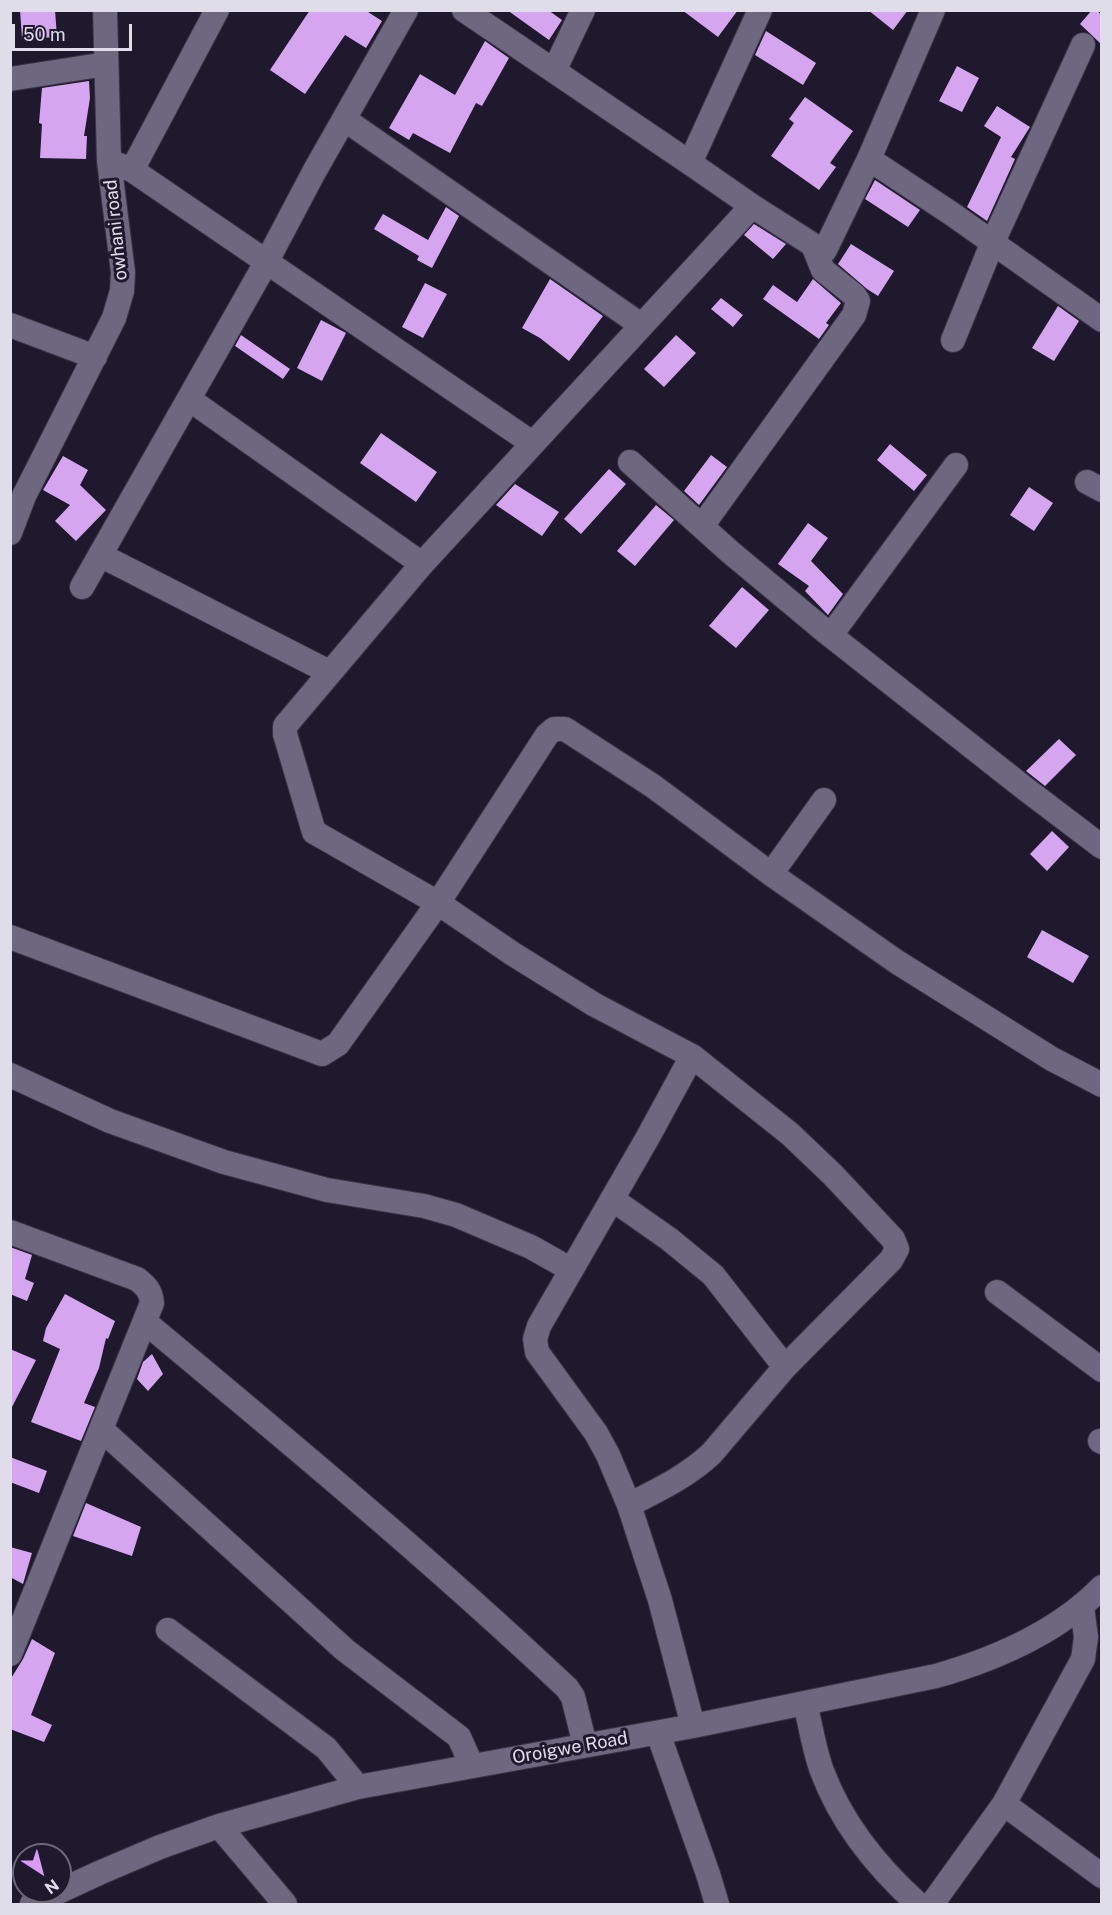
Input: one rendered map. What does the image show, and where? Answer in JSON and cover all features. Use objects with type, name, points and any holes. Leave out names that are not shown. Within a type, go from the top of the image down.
[{"type":"street","name":"owhani road","points":[[10,533],[24,496],[114,318],[122,291],[123,272],[109,161],[105,10]]},
{"type":"street","points":[[132,170],[217,10]]},
{"type":"street","points":[[82,586],[267,261],[314,172],[406,10]]},
{"type":"street","points":[[464,10],[752,206],[821,250],[825,250],[828,246],[933,10]]},
{"type":"street","points":[[554,71],[583,10]]},
{"type":"street","points":[[690,163],[760,10]]},
{"type":"street","points":[[953,340],[992,244],[1083,45]]},
{"type":"street","points":[[10,79],[106,64]]},
{"type":"street","points":[[344,119],[641,325]]},
{"type":"street","points":[[868,159],[1101,320]]},
{"type":"street","points":[[109,161],[132,170],[532,443]]},
{"type":"street","points":[[629,1505],[699,1465],[729,1435],[785,1367],[891,1260],[897,1249],[893,1239],[833,1175],[790,1134],[692,1056],[595,1005],[513,954],[438,903],[314,832],[310,825],[285,734],[285,726],[422,564],[752,206]]},
{"type":"street","points":[[702,526],[854,315],[858,301],[854,295],[823,270],[813,245]]},
{"type":"street","points":[[10,325],[95,357]]},
{"type":"street","points":[[189,399],[422,564]]},
{"type":"street","points":[[630,462],[831,635],[1101,847]]},
{"type":"street","points":[[831,635],[956,465]]},
{"type":"street","points":[[100,555],[329,672]]},
{"type":"street","points":[[10,937],[322,1054],[338,1044],[438,903],[547,735],[554,729],[565,729],[653,786],[771,874],[897,962],[1053,1059],[1101,1085]]},
{"type":"street","points":[[771,874],[824,800]]},
{"type":"street","points":[[692,1056],[570,1269],[534,1339],[537,1352],[596,1433],[629,1505],[660,1600],[693,1726]]},
{"type":"street","points":[[10,1075],[110,1121],[224,1162],[327,1190],[424,1206],[456,1215],[531,1247],[570,1269]]},
{"type":"street","points":[[612,1199],[669,1239],[713,1275],[785,1367]]},
{"type":"street","points":[[10,1232],[137,1279],[147,1286],[152,1295],[152,1303],[145,1322],[10,1654]]},
{"type":"street","points":[[997,1292],[1101,1370]]},
{"type":"street","points":[[145,1322],[491,1616],[567,1688],[573,1697],[585,1745]]},
{"type":"street","points":[[102,1430],[345,1650],[459,1737],[472,1766]]},
{"type":"street","name":"Oroigwe Road","points":[[32,1905],[160,1847],[219,1826],[358,1787],[805,1704],[936,1676],[974,1665],[1060,1623],[1082,1607],[1101,1587]]},
{"type":"street","points":[[932,1905],[1004,1804],[1092,1665],[1082,1607]]},
{"type":"street","points":[[168,1630],[326,1748],[358,1787]]},
{"type":"street","points":[[805,1704],[822,1770],[835,1801],[864,1846],[897,1885],[918,1905]]},
{"type":"street","points":[[658,1733],[717,1905]]},
{"type":"street","points":[[1004,1804],[1101,1876]]},
{"type":"street","points":[[219,1826],[285,1905]]},
{"type":"building","points":[[20,10],[55,10],[57,37],[22,39]]},
{"type":"building","points":[[310,10],[365,10],[382,21],[366,48],[345,35],[305,94],[270,70]]},
{"type":"building","points":[[507,10],[548,10],[562,20],[549,40]]},
{"type":"building","points":[[682,10],[738,10],[718,37]]},
{"type":"building","points":[[868,10],[908,10],[893,30]]},
{"type":"building","points":[[1092,10],[1097,10],[1101,15],[1101,44],[1080,24]]},
{"type":"building","points":[[766,31],[816,63],[803,85],[755,55]]},
{"type":"building","points":[[485,41],[509,58],[482,106],[476,103],[450,153],[413,133],[409,140],[389,128],[420,74],[455,95]]},
{"type":"building","points":[[957,66],[979,78],[962,112],[939,101]]},
{"type":"building","points":[[89,81],[90,98],[84,136],[87,136],[86,159],[40,158],[42,124],[39,123],[42,88]]},
{"type":"building","points":[[805,97],[853,131],[830,163],[836,167],[819,190],[771,156],[794,123],[789,119]]},
{"type":"building","points":[[997,106],[1030,127],[1011,157],[1015,159],[987,221],[967,207],[1001,137],[984,126]]},
{"type":"building","points":[[875,180],[920,210],[908,227],[865,199]]},
{"type":"building","points":[[446,207],[459,216],[432,268],[417,260],[419,256],[374,229],[383,214],[428,240]]},
{"type":"building","points":[[754,224],[786,244],[773,259],[744,235]]},
{"type":"building","points":[[851,244],[894,271],[878,296],[838,264]]},
{"type":"building","points":[[550,279],[603,316],[569,361],[540,338],[522,328]]},
{"type":"building","points":[[813,279],[841,303],[826,323],[829,325],[819,339],[763,299],[773,285],[797,302]]},
{"type":"building","points":[[425,283],[447,294],[423,338],[402,327]]},
{"type":"building","points":[[721,298],[743,315],[733,327],[711,309]]},
{"type":"building","points":[[1058,306],[1079,321],[1054,361],[1032,348]]},
{"type":"building","points":[[321,320],[346,333],[322,381],[297,368]]},
{"type":"building","points":[[241,335],[290,369],[283,379],[235,346]]},
{"type":"building","points":[[676,335],[696,353],[664,387],[644,369]]},
{"type":"building","points":[[381,433],[437,472],[416,502],[360,463]]},
{"type":"building","points":[[890,444],[927,475],[914,491],[877,460]]},
{"type":"building","points":[[711,455],[727,467],[699,505],[684,491]]},
{"type":"building","points":[[63,456],[88,470],[80,485],[106,510],[76,541],[55,521],[70,505],[43,490]]},
{"type":"building","points":[[609,469],[626,484],[581,534],[564,519]]},
{"type":"building","points":[[515,484],[559,512],[542,536],[496,505]]},
{"type":"building","points":[[1029,487],[1053,503],[1034,531],[1010,515]]},
{"type":"building","points":[[656,505],[674,520],[635,566],[617,551]]},
{"type":"building","points":[[808,523],[828,538],[811,561],[843,594],[828,615],[805,591],[809,586],[778,564]]},
{"type":"building","points":[[742,587],[769,610],[736,648],[709,626]]},
{"type":"building","points":[[1059,739],[1076,755],[1045,786],[1026,771]]},
{"type":"building","points":[[1052,831],[1069,847],[1047,871],[1030,854]]},
{"type":"building","points":[[1042,930],[1089,956],[1073,983],[1027,957]]},
{"type":"building","points":[[10,1247],[32,1255],[25,1279],[34,1283],[27,1301],[10,1294]]},
{"type":"building","points":[[65,1294],[115,1321],[108,1339],[106,1338],[99,1368],[84,1403],[95,1407],[81,1441],[31,1422],[60,1349],[43,1341],[46,1328]]},
{"type":"building","points":[[10,1349],[36,1360],[10,1411]]},
{"type":"building","points":[[152,1354],[163,1374],[148,1391],[137,1379],[143,1362]]},
{"type":"building","points":[[10,1457],[47,1471],[39,1493],[10,1482]]},
{"type":"building","points":[[86,1503],[141,1527],[132,1556],[73,1536]]},
{"type":"building","points":[[10,1547],[32,1553],[23,1584],[10,1577]]},
{"type":"building","points":[[32,1639],[55,1653],[31,1715],[52,1725],[44,1742],[10,1729],[10,1680]]}]
